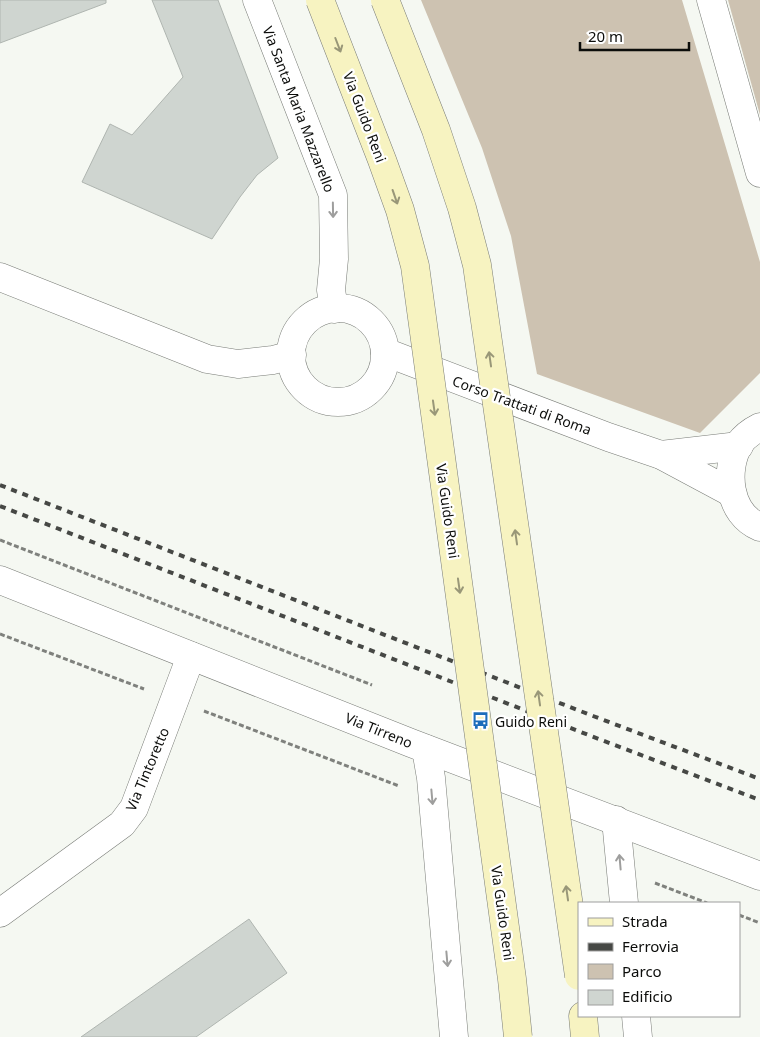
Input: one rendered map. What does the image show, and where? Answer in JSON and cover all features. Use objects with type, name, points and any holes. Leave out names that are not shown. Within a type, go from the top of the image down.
[{"type":"main road","name":"Via Guido Reni","points":[[320,0],[400,210],[415,266],[512,979],[518,1037]]},
{"type":"main road","points":[[385,0],[436,130],[462,208],[477,265],[578,969]]},
{"type":"main road","points":[[583,1017],[585,1037]]},
{"type":"street","name":"Via Santa Maria Mazzarello","points":[[257,0],[333,195],[334,258],[331,290],[334,309]]},
{"type":"street","points":[[711,0],[760,173]]},
{"type":"street","points":[[0,277],[207,359],[238,364],[273,360],[292,355]]},
{"type":"street","points":[[334,309],[347,309],[356,312],[371,322],[382,337],[385,352],[382,372],[376,384],[366,393],[354,399],[341,402],[327,401],[315,396],[304,388],[294,370],[292,355],[294,338],[301,327],[310,318],[321,312],[334,309]]},
{"type":"street","name":"Corso Trattati di Roma","points":[[385,352],[608,437],[661,455],[732,493]]},
{"type":"street","points":[[760,426],[739,446],[732,459],[730,477],[732,493],[742,512],[756,525],[760,526]]},
{"type":"street","name":"Corso Trattati di Roma","points":[[661,455],[739,446]]},
{"type":"street","name":"Via Tirreno","points":[[0,580],[426,749],[760,876]]},
{"type":"street","name":"Via Tintoretto","points":[[0,912],[122,824],[134,808],[192,656]]},
{"type":"street","points":[[426,749],[454,1037]]},
{"type":"street","points":[[616,820],[624,902]]},
{"type":"street","points":[[636,1017],[638,1037]]},
{"type":"path","points":[[0,540],[372,685]]},
{"type":"path","points":[[0,634],[432,798]]},
{"type":"path","points":[[621,870],[704,902]]},
{"type":"path","points":[[740,915],[760,923]]},
{"type":"green space","points":[[421,0],[682,0],[760,262],[760,373],[700,433],[537,374],[511,236],[482,148]]},
{"type":"green space","points":[[728,0],[760,0],[760,115]]},
{"type":"building","points":[[0,0],[106,0],[106,3],[0,43]]},
{"type":"building","points":[[152,0],[218,0],[278,158],[257,175],[212,239],[82,182],[110,124],[132,135],[183,77]]},
{"type":"building","points":[[249,919],[287,973],[196,1037],[81,1037]]},
{"type":"railway","points":[[0,485],[760,779]]},
{"type":"railway","points":[[0,506],[760,800]]},
{"type":"place","name":"Guido Reni","points":[[481,721]]}]
